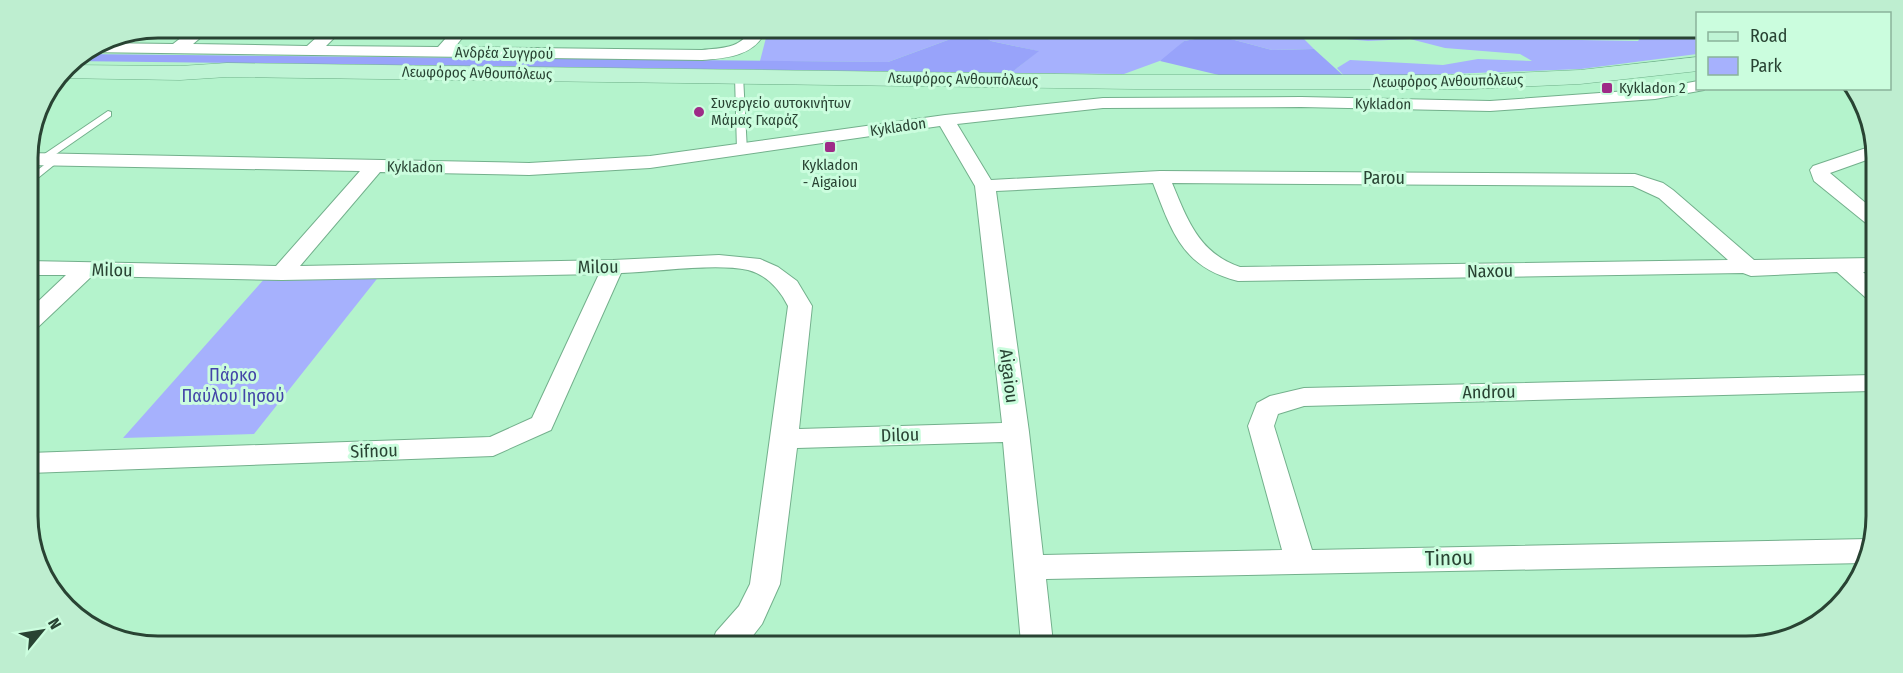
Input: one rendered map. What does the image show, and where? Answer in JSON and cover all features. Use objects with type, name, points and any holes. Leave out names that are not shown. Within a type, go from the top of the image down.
[{"type":"main road","name":"Λεωφόρος Ανθουπόλεως","points":[[73,72],[180,73],[227,70],[1136,82],[1470,82],[1580,77],[1696,64]]},
{"type":"main road","name":"Λεωφόρος Ανθουπόλεως","points":[[80,65],[190,65],[227,70]]},
{"type":"street","points":[[177,49],[192,38]]},
{"type":"street","points":[[311,51],[325,38]]},
{"type":"street","points":[[442,53],[455,38]]},
{"type":"street","name":"Ανδρέα Συγγρού","points":[[109,48],[702,55],[739,50],[752,38]]},
{"type":"street","name":"Kykladon","points":[[42,159],[529,169],[588,167],[742,151],[945,120],[1103,102],[1301,102],[1490,106],[1655,93],[1696,86]]},
{"type":"street","name":"Aigaiou","points":[[945,120],[985,186],[1016,432],[1036,635]]},
{"type":"street","points":[[1866,155],[1820,170],[1821,177],[1866,214]]},
{"type":"street","points":[[282,273],[375,166]]},
{"type":"street","name":"Parou","points":[[985,186],[1160,177],[1635,180],[1656,187],[1666,194],[1751,269]]},
{"type":"street","name":"Naxou","points":[[1160,177],[1189,246],[1204,260],[1222,270],[1238,274],[1751,269],[1866,265]]},
{"type":"street","name":"Milou","points":[[38,268],[282,273],[613,267],[719,262],[752,264],[771,272],[789,286],[800,306],[765,584],[751,615],[733,636]]},
{"type":"street","points":[[1843,266],[1866,286]]},
{"type":"street","name":"Sifnou","points":[[38,463],[493,447],[542,424],[613,267]]},
{"type":"street","points":[[38,315],[86,269]]},
{"type":"street","name":"Androu","points":[[1300,561],[1261,426],[1266,410],[1279,402],[1304,397],[1866,383]]},
{"type":"street","name":"Dilou","points":[[785,439],[1016,432]]},
{"type":"street","name":"Tinou","points":[[1029,567],[1860,551]]},
{"type":"lane","points":[[739,76],[742,151]]},
{"type":"lane","points":[[42,159],[108,114]]},
{"type":"green space","points":[[766,38],[953,38],[888,62],[760,61]]},
{"type":"green space","points":[[987,38],[1200,38],[1184,41],[1165,59],[1124,74],[1011,73],[1038,51],[991,41]]},
{"type":"green space","points":[[1227,38],[1303,38],[1314,49],[1272,50]]},
{"type":"green space","points":[[1336,38],[1638,41],[1640,38],[1696,38],[1696,54],[1581,69],[1346,78],[1337,68],[1350,60],[1443,65],[1478,59],[1532,61],[1520,54],[1445,48],[1410,39],[1368,41]]},
{"type":"green space","name":"Πἀρκο Παὐλου Ιησού","points":[[380,275],[254,434],[123,438],[266,277]]},
{"type":"shaded area","points":[[953,38],[987,38],[991,41],[1039,51],[1011,73],[85,61],[97,54],[888,62]]},
{"type":"shaded area","points":[[1200,38],[1227,38],[1272,50],[1314,49],[1346,78],[1223,76],[1160,61],[1184,41]]},
{"type":"place","name":"Kykladon 2","points":[[1607,88]]},
{"type":"place","name":"Συνεργείο αυτοκινήτων Μάμας Γκαράζ","points":[[699,112]]},
{"type":"place","name":"Kykladon - Aigaiou","points":[[830,147]]}]
